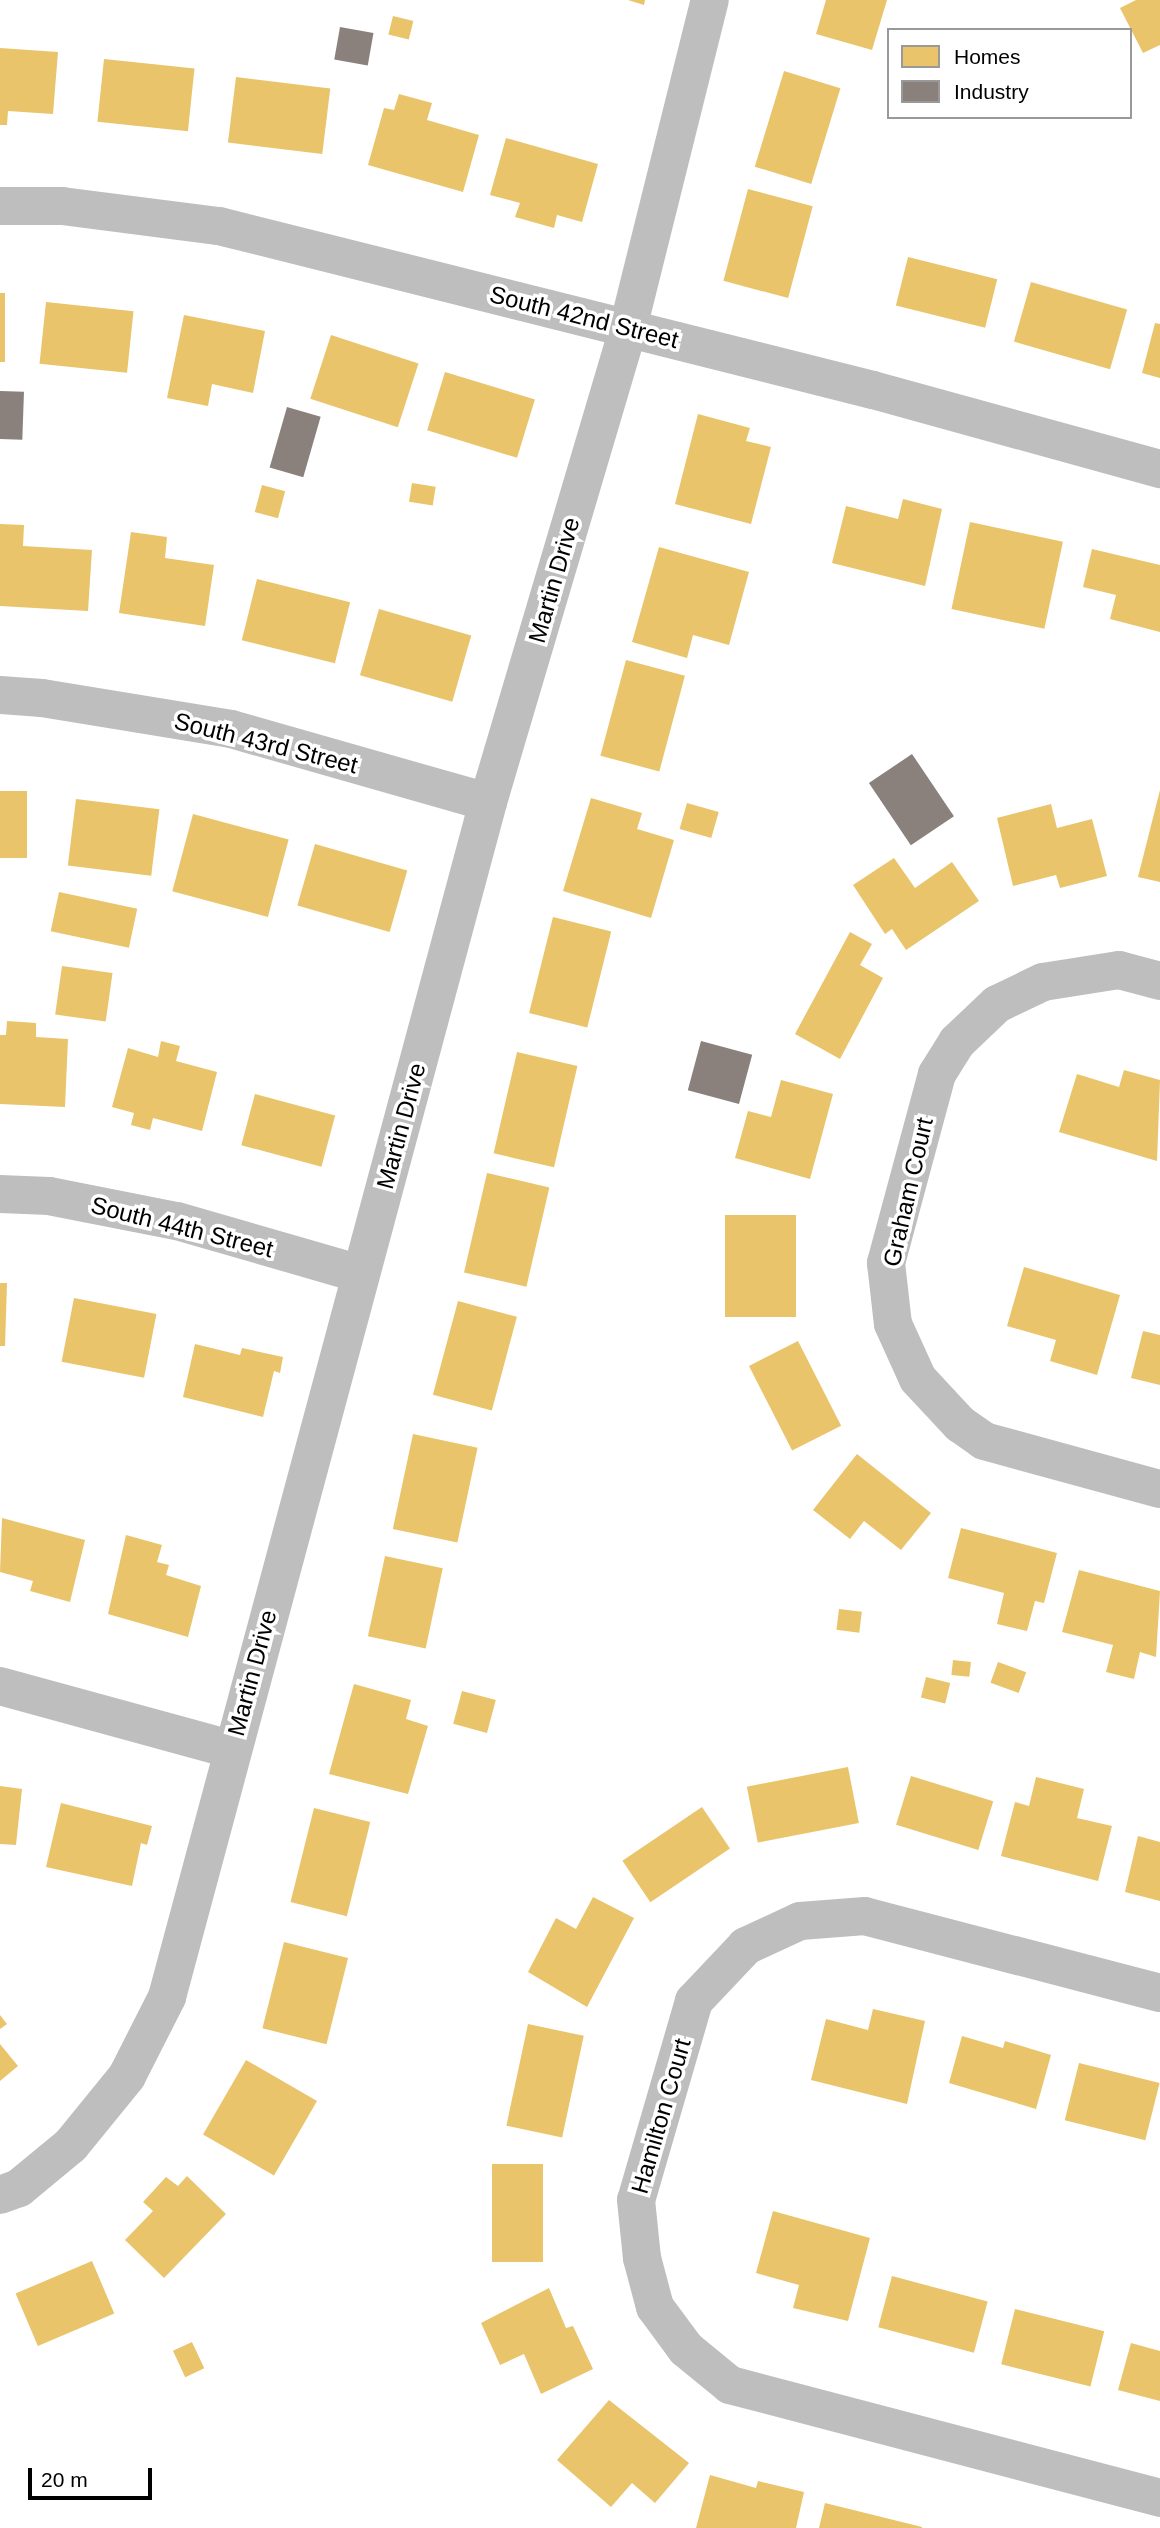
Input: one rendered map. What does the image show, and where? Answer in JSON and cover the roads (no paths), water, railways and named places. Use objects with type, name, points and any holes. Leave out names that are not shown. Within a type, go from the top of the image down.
[{"type":"street","name":"Martin Drive","points":[[0,2195],[19,2188],[71,2145],[127,2076],[167,1997],[231,1749],[488,802],[628,328],[710,0]]},
{"type":"street","name":"South 42nd Street","points":[[0,206],[62,206],[219,226],[628,328],[1160,469]]},
{"type":"street","name":"South 43rd Street","points":[[0,695],[42,698],[231,729],[488,802]]},
{"type":"street","name":"Graham Court","points":[[1160,981],[1119,970],[1043,982],[997,1003],[957,1042],[937,1074],[886,1263],[893,1324],[918,1379],[960,1424],[984,1441],[1160,1489]]},
{"type":"street","name":"South 44th Street","points":[[0,1194],[49,1196],[177,1221],[361,1274]]},
{"type":"street","points":[[0,1686],[231,1749]]},
{"type":"street","name":"Hamilton Court","points":[[1160,1993],[865,1916],[800,1921],[746,1946],[694,2001],[636,2200],[642,2258],[655,2307],[686,2350],[730,2385],[1160,2498]]}]
